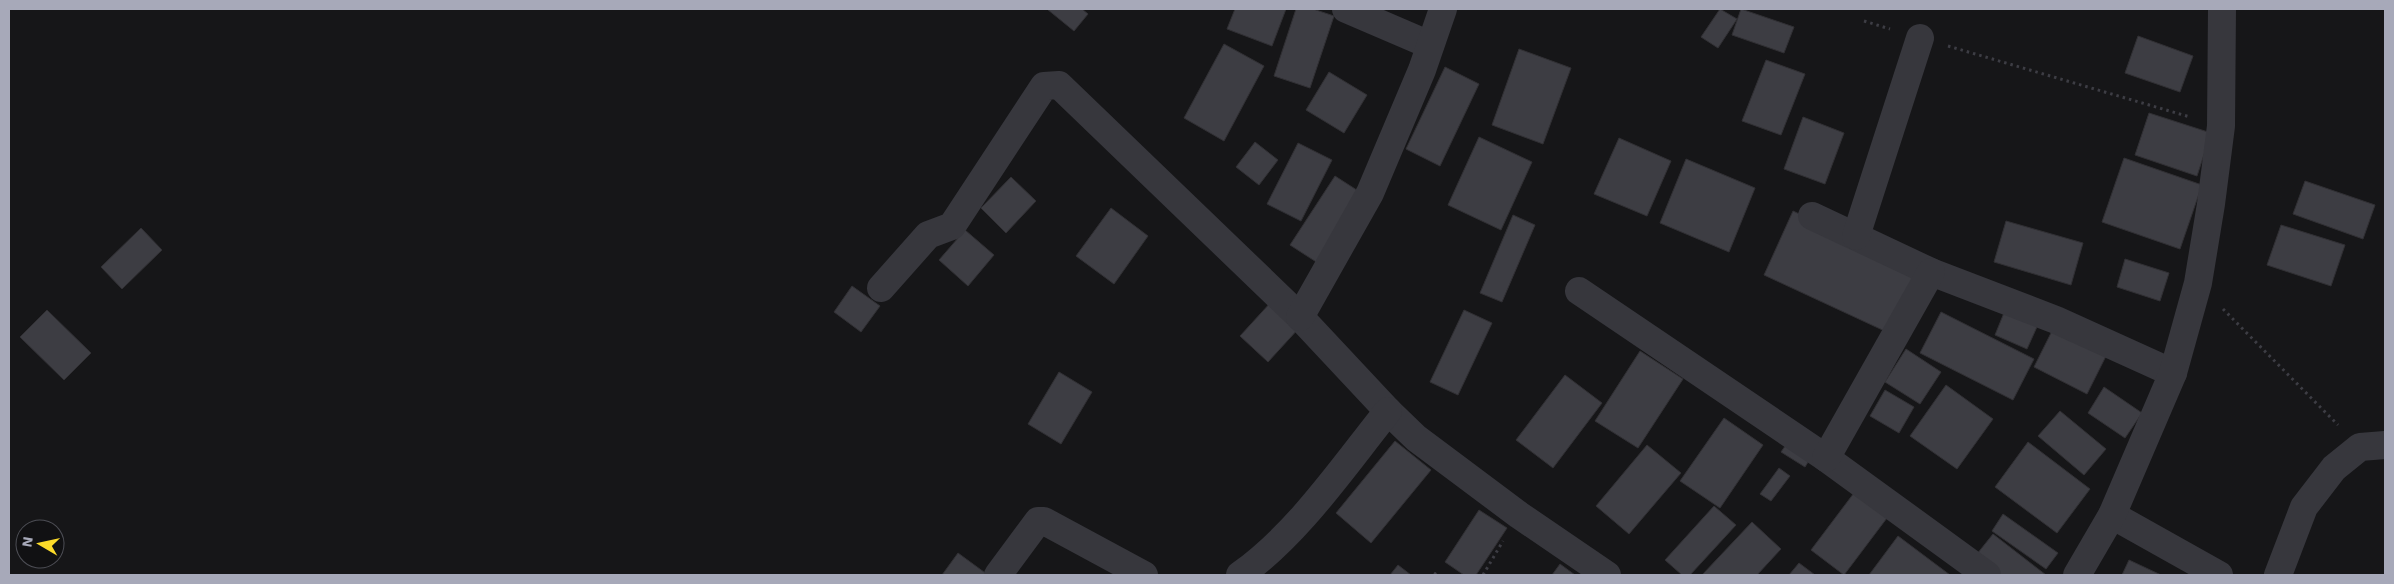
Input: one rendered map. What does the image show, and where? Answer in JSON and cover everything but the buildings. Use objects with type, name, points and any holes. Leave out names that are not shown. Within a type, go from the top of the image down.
[{"type":"street","points":[[1346,9],[1430,45]]},
{"type":"street","points":[[1300,316],[1370,193],[1444,9]]},
{"type":"street","points":[[2077,575],[2112,515],[2173,373],[2198,283],[2220,126],[2222,9]]},
{"type":"street","points":[[1856,236],[1920,38]]},
{"type":"street","points":[[881,288],[928,235],[952,226],[1044,86],[1050,84],[1059,85],[1300,316],[1388,411],[1416,438],[1519,515],[1607,575]]},
{"type":"street","points":[[1812,216],[1931,272],[2056,320],[2173,373]]},
{"type":"street","points":[[1826,458],[1931,272]]},
{"type":"street","points":[[1579,291],[1826,458],[1987,575]]},
{"type":"street","points":[[1240,575],[1266,557],[1306,512],[1388,411]]},
{"type":"street","points":[[2278,575],[2304,506],[2334,468],[2372,446]]},
{"type":"street","points":[[2112,515],[2219,575]]},
{"type":"street","points":[[998,575],[1038,521],[1044,521],[1144,575]]},
{"type":"path","points":[[1864,21],[2220,126]]},
{"type":"path","points":[[2198,283],[2372,446]]},
{"type":"path","points":[[1483,575],[1519,515]]}]
